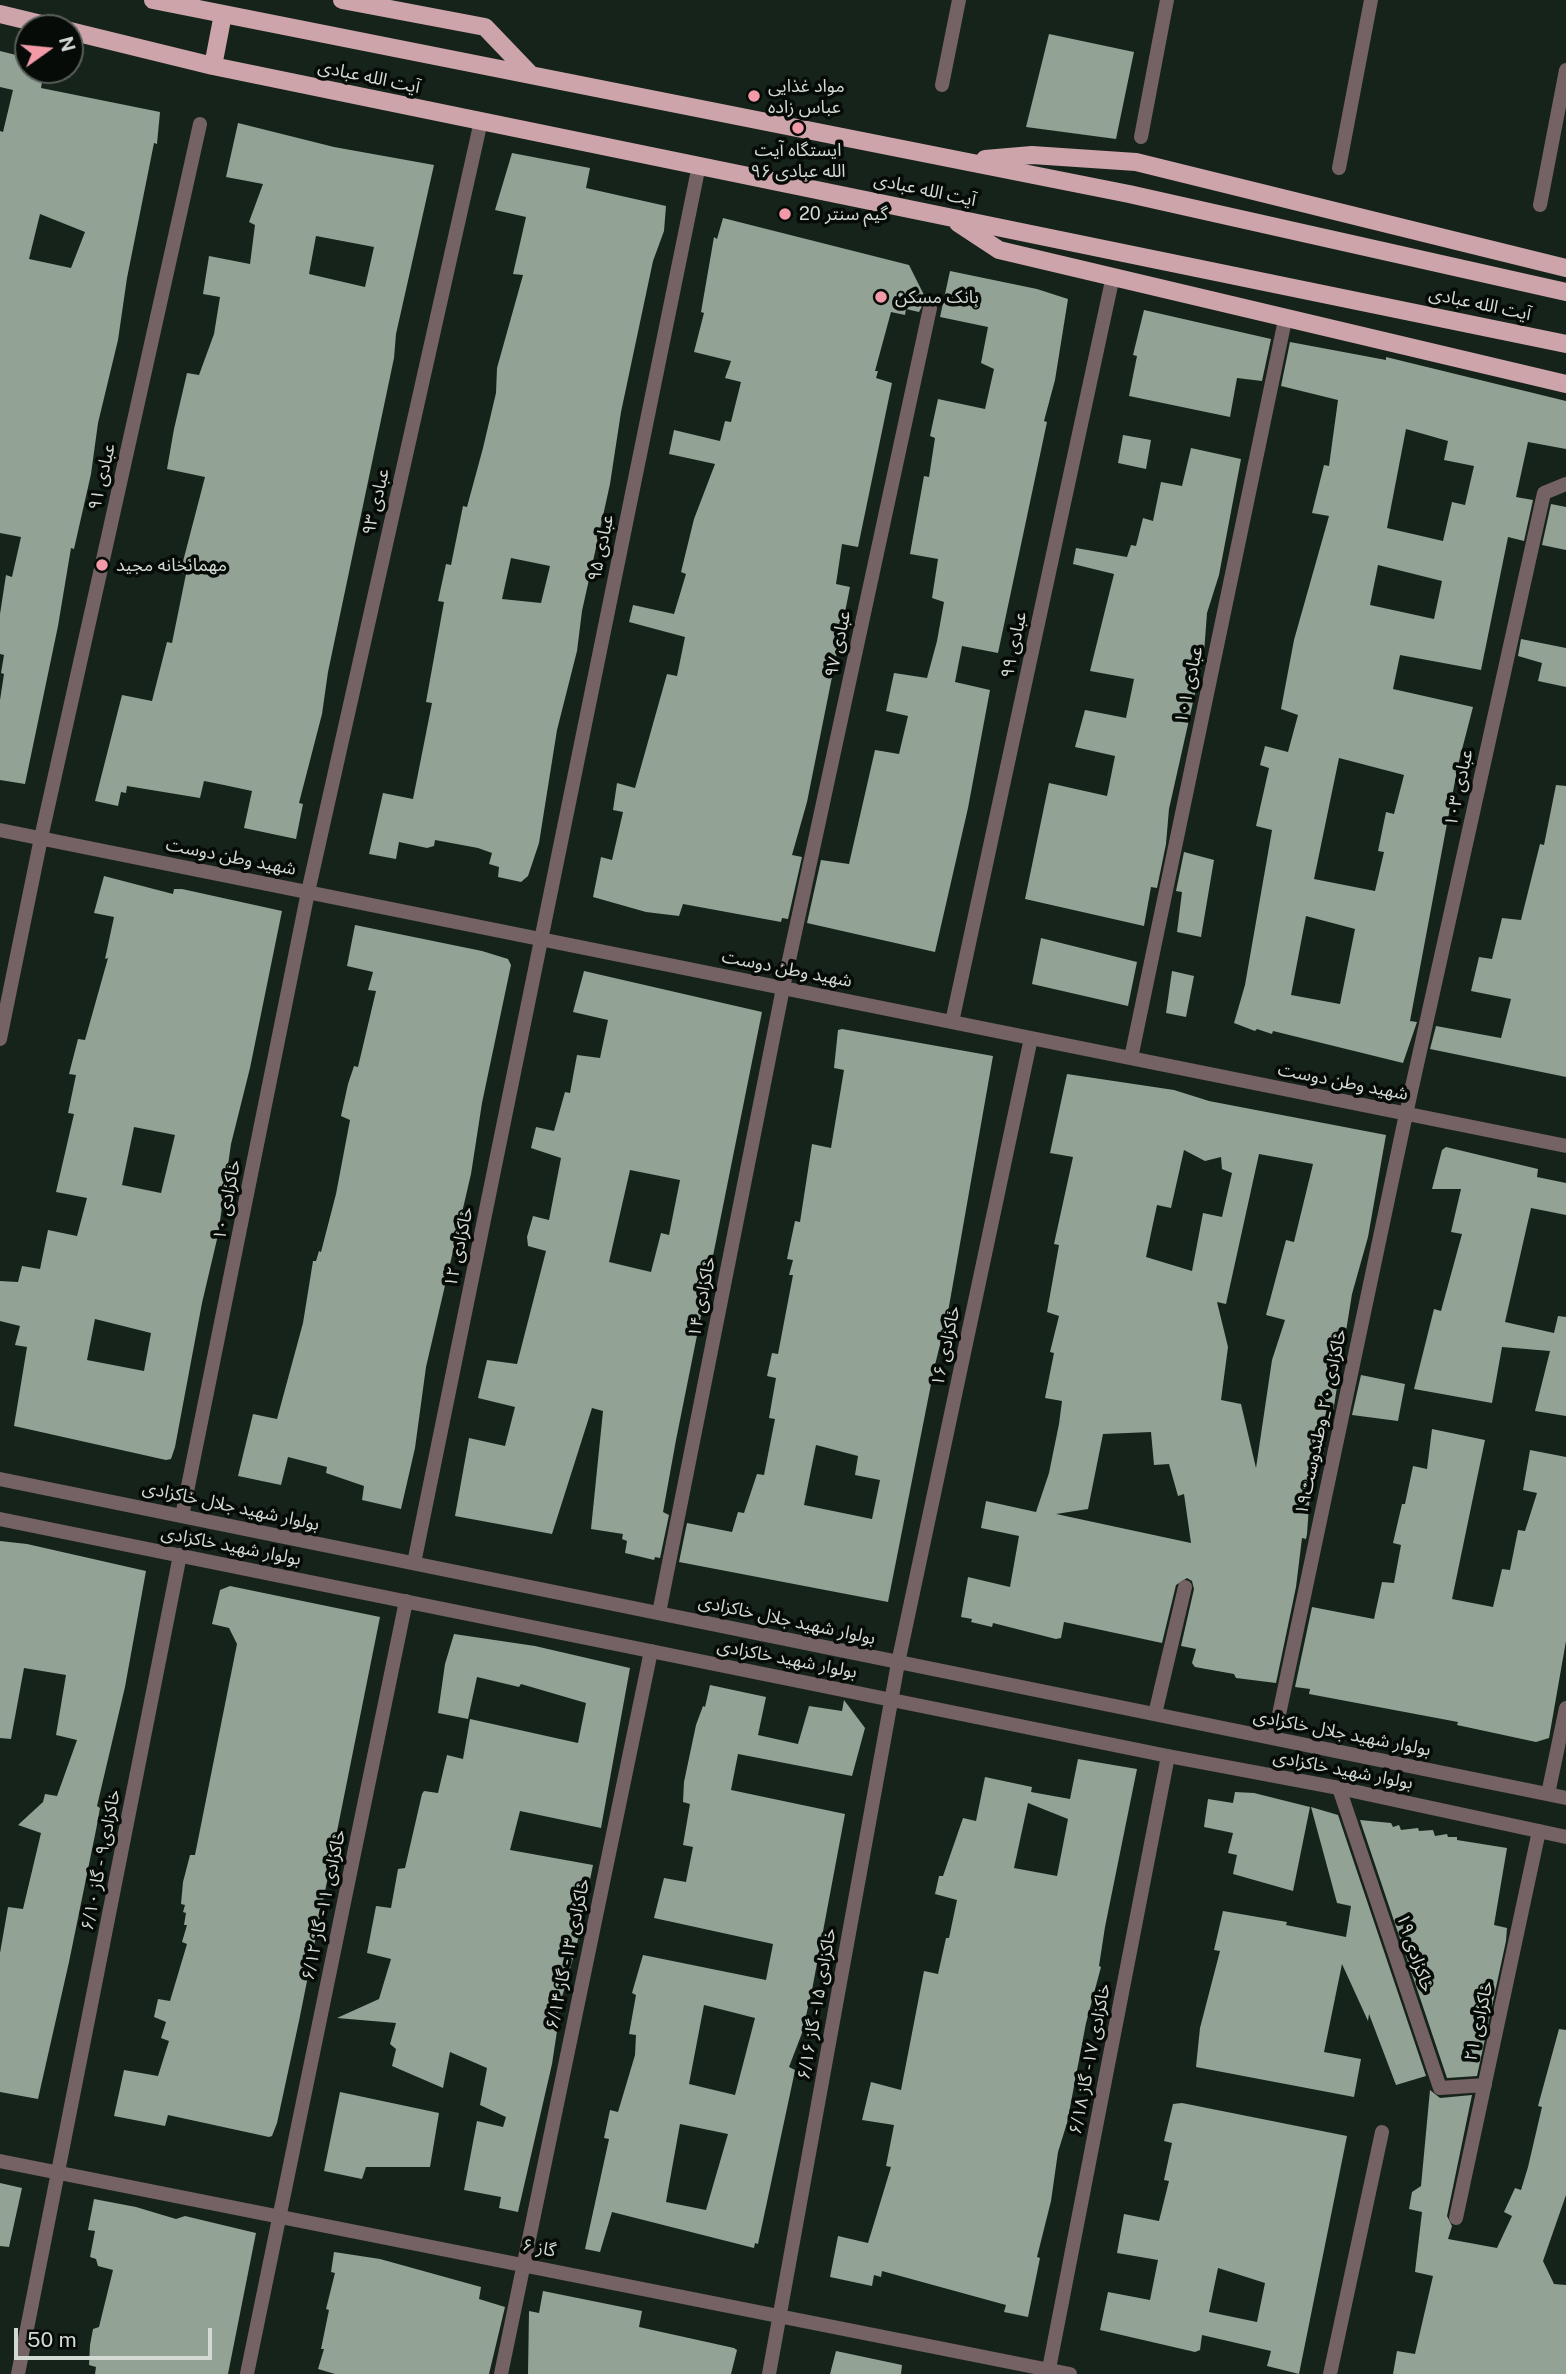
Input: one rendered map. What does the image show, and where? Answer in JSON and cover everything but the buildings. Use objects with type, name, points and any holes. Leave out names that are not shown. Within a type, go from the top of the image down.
[{"type":"main road","name":"آیت الله عبادی","points":[[153,0],[1129,194],[1566,292]]},
{"type":"main road","points":[[342,0],[485,27],[531,75]]},
{"type":"main road","points":[[213,66],[223,14]]},
{"type":"main road","name":"آیت الله عبادی","points":[[84,34],[213,66],[1566,344]]},
{"type":"main road","points":[[961,160],[1032,155],[1136,162],[1566,268]]},
{"type":"main road","points":[[950,217],[999,250],[1285,320],[1566,384]]},
{"type":"street","points":[[942,85],[959,0]]},
{"type":"street","points":[[1140,137],[1167,0]]},
{"type":"street","points":[[1339,169],[1371,0]]},
{"type":"street","points":[[1540,205],[1566,70]]},
{"type":"street","name":"عبادی ۹۳","points":[[309,892],[481,121]]},
{"type":"street","name":"عبادی ۹۱","points":[[0,1039],[41,838],[200,124]]},
{"type":"street","name":"عبادی ۹۵","points":[[541,939],[699,165]]},
{"type":"street","name":"عبادی ۹۹","points":[[952,1022],[1113,276]]},
{"type":"street","name":"عبادی ۹۷","points":[[783,988],[930,308]]},
{"type":"street","name":"عبادی ۱۰۱","points":[[1131,1058],[1285,320]]},
{"type":"street","name":"عبادی ۱۰۳","points":[[1406,1114],[1544,493],[1566,484]]},
{"type":"street","name":"شهید وطن دوست","points":[[0,830],[1566,1146]]},
{"type":"street","name":"خاکزادی ۱۰","points":[[182,1516],[309,892]]},
{"type":"street","name":"خاکزادی ۱۲","points":[[414,1563],[541,939]]},
{"type":"street","name":"خاکزادی ۱۴","points":[[659,1613],[783,988]]},
{"type":"street","name":"خاکزادی ۱۶","points":[[891,1700],[1031,1038]]},
{"type":"street","name":"خاکزادی ۲۰_وطندوست۱۹","points":[[1274,1738],[1406,1114]]},
{"type":"street","name":"بولوار شهید جلال خاکزادی","points":[[0,1479],[1566,1798]]},
{"type":"street","name":"بولوار شهید خاکزادی","points":[[0,1519],[1168,1756],[1339,1788],[1566,1837]]},
{"type":"street","name":"خاکزادی۹ - گاز ۶/۱۰","points":[[18,2374],[60,2173],[180,1555]]},
{"type":"street","points":[[1155,1714],[1185,1587]]},
{"type":"street","name":"خاکزادی ۱۱- گاز ۶/۱۲","points":[[247,2374],[406,1601]]},
{"type":"street","name":"خاکزادی ۱۳- گاز ۶/۱۴","points":[[501,2374],[651,1651]]},
{"type":"street","name":"خاکزادی ۱۵- گاز ۶/۱۶","points":[[769,2374],[891,1700]]},
{"type":"street","points":[[1548,1794],[1566,1708]]},
{"type":"street","name":"خاکزادی ۱۷- گاز ۶/۱۸","points":[[1049,2372],[1168,1756]]},
{"type":"street","name":"خاکزادی ۱۹","points":[[1339,1788],[1440,2088],[1485,2085]]},
{"type":"street","name":"خاکزادی ۲۱","points":[[1456,2218],[1539,1831]]},
{"type":"street","points":[[1330,2374],[1382,2132]]},
{"type":"street","name":"گاز ۶","points":[[0,2161],[524,2264],[1049,2372],[1070,2374]]},
{"type":"place","name":"مواد غذایی عباس زاده","points":[[754,96]]},
{"type":"place","name":"ایستگاه آیت الله عبادی ۹۶","points":[[798,128]]},
{"type":"place","name":"گیم سنتر 20","points":[[785,214]]},
{"type":"place","name":"بانک مسکن","points":[[881,297]]},
{"type":"place","name":"مهمانخانه مجید","points":[[102,565]]}]
